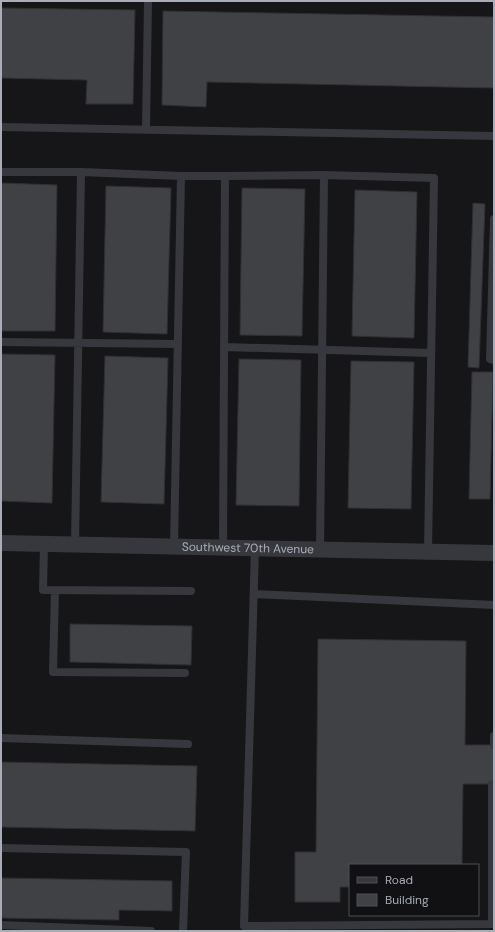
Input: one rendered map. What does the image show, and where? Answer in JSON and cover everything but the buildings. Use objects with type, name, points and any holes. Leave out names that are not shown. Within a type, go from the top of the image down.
[{"type":"street","name":"Southwest 70th Avenue","points":[[1,544],[494,553]]},
{"type":"lane","points":[[146,129],[148,1]]},
{"type":"lane","points":[[1,127],[494,136]]},
{"type":"lane","points":[[1,172],[81,172],[182,176],[324,175],[434,178],[428,552]]},
{"type":"lane","points":[[75,545],[81,172]]},
{"type":"lane","points":[[320,550],[324,175]]},
{"type":"lane","points":[[174,547],[182,176]]},
{"type":"lane","points":[[223,548],[225,176]]},
{"type":"lane","points":[[494,218],[490,359],[494,360]]},
{"type":"lane","points":[[1,342],[178,344]]},
{"type":"lane","points":[[224,347],[431,353]]},
{"type":"lane","points":[[44,544],[43,590],[191,591]]},
{"type":"lane","points":[[255,548],[244,926],[493,924],[492,784]]},
{"type":"lane","points":[[55,590],[53,672],[185,673]]},
{"type":"lane","points":[[254,594],[494,605]]},
{"type":"lane","points":[[494,736],[494,745]]},
{"type":"lane","points":[[1,738],[188,744]]},
{"type":"lane","points":[[1,848],[186,852],[183,931]]},
{"type":"lane","points":[[1,926],[151,931]]}]
